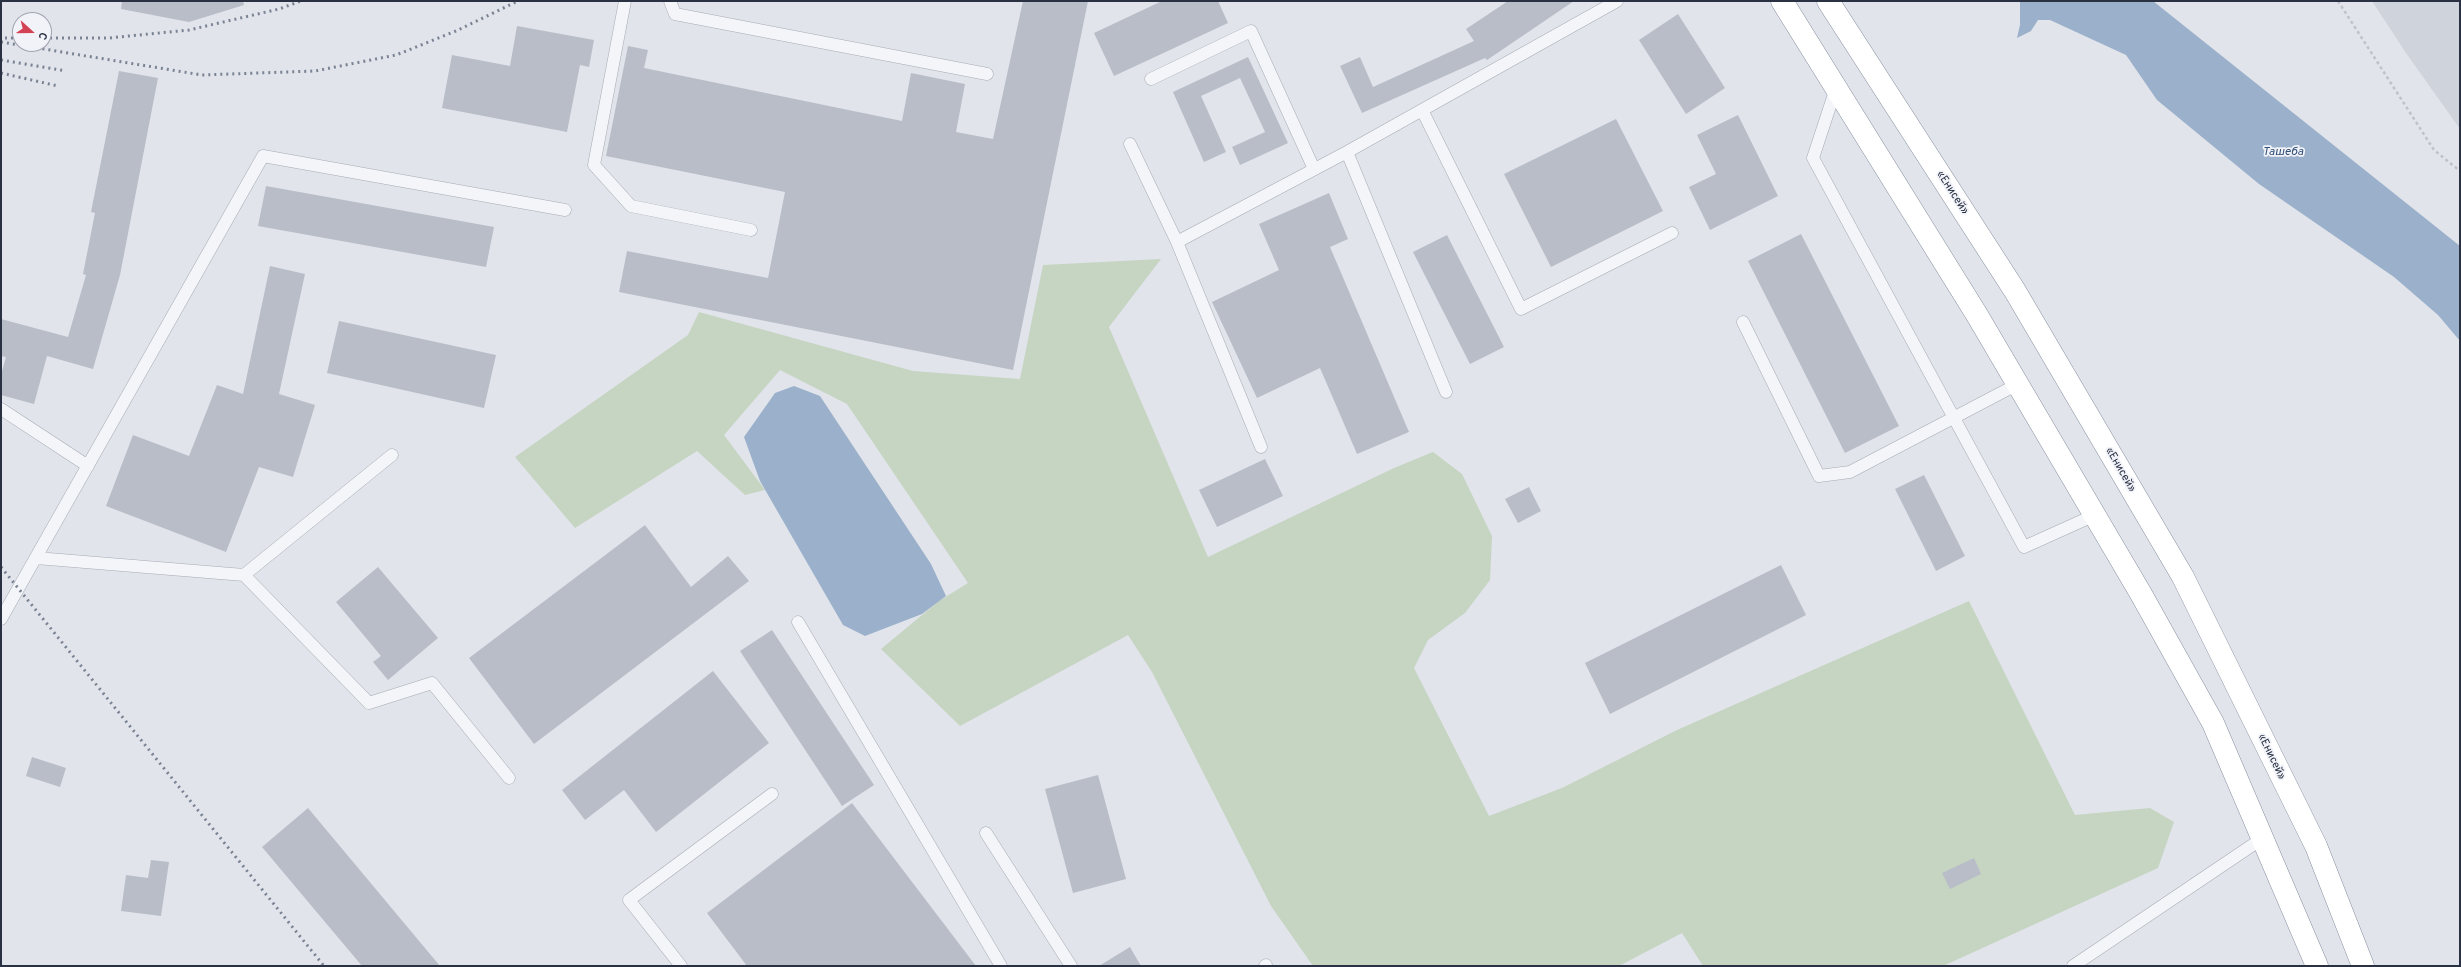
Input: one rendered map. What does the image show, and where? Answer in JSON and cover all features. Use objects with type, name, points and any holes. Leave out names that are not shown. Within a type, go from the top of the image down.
[{"type":"highway","points":[[1782,1],[2018,384],[2214,723],[2317,966]]},
{"type":"highway","name":"«Енисей»","points":[[1828,1],[2015,291],[2183,577],[2316,846],[2364,966]]},
{"type":"lane","points":[[626,1],[594,165],[631,206],[751,230]]},
{"type":"lane","points":[[670,1],[675,14],[987,74]]},
{"type":"lane","points":[[1177,242],[1347,152],[1617,1]]},
{"type":"lane","points":[[1151,79],[1250,31],[1314,169]]},
{"type":"lane","points":[[1836,88],[1813,158],[2024,547],[2094,515]]},
{"type":"lane","points":[[1422,110],[1521,309],[1672,233]]},
{"type":"lane","points":[[1130,144],[1177,242],[1261,447]]},
{"type":"lane","points":[[1347,152],[1446,392]]},
{"type":"lane","points":[[1,619],[263,156],[565,210]]},
{"type":"lane","points":[[1743,322],[1819,476],[1850,472],[2018,384]]},
{"type":"lane","points":[[1,409],[88,466]]},
{"type":"lane","points":[[244,576],[392,456]]},
{"type":"lane","points":[[36,558],[244,576],[370,703],[432,683],[509,778]]},
{"type":"lane","points":[[798,622],[1001,966]]},
{"type":"lane","points":[[681,966],[629,900],[772,794]]},
{"type":"lane","points":[[986,833],[1071,966]]},
{"type":"lane","points":[[2073,966],[2264,838]]},
{"type":"path","points":[[2338,1],[2434,150],[2460,170]]},
{"type":"shaded area","points":[[2372,1],[2460,1],[2460,129],[2406,53]]},
{"type":"green space","points":[[1161,259],[1109,327],[1208,557],[1394,468],[1433,452],[1462,474],[1492,536],[1490,580],[1465,613],[1428,640],[1414,668],[1489,816],[1562,788],[1677,730],[1969,601],[2075,815],[2150,808],[2174,822],[2158,868],[1943,966],[1703,966],[1682,933],[1619,966],[1313,966],[1271,906],[1152,672],[1128,635],[960,726],[881,649],[939,601],[968,583],[847,404],[780,370],[724,435],[765,490],[745,495],[697,451],[575,528],[515,457],[688,335],[699,312],[913,371],[1020,379],[1043,265]]},
{"type":"water","name":"Ташеба","points":[[2020,1],[2153,1],[2460,246],[2460,341],[2438,315],[2394,277],[2259,184],[2157,100],[2126,55],[2050,20],[2038,20],[2031,31],[2017,38],[2020,25]]},
{"type":"water","points":[[794,386],[820,396],[931,564],[946,596],[922,614],[865,636],[843,625],[760,481],[744,437],[775,393]]},
{"type":"building","points":[[122,1],[243,1],[244,5],[189,22],[121,9]]},
{"type":"building","points":[[1023,1],[1088,1],[1013,370],[619,292],[627,251],[768,278],[785,192],[606,156],[628,46],[648,50],[644,68],[902,121],[911,73],[965,84],[956,132],[993,139]]},
{"type":"building","points":[[1162,1],[1218,1],[1228,23],[1114,76],[1094,33]]},
{"type":"building","points":[[1508,1],[1574,1],[1487,60],[1485,58],[1362,113],[1340,66],[1360,57],[1373,87],[1474,41],[1466,29]]},
{"type":"building","points":[[1678,14],[1725,88],[1686,114],[1639,40]]},
{"type":"building","points":[[517,26],[594,40],[589,67],[580,65],[567,132],[442,108],[452,55],[510,66]]},
{"type":"building","points":[[1248,57],[1288,143],[1240,165],[1232,147],[1265,132],[1240,78],[1201,96],[1226,152],[1204,162],[1173,92]]},
{"type":"building","points":[[119,71],[158,78],[120,275],[93,369],[47,356],[34,404],[1,395],[1,375],[6,357],[1,356],[1,319],[68,337],[86,275],[83,274],[95,213],[91,212]]},
{"type":"building","points":[[1738,115],[1778,196],[1710,230],[1689,187],[1716,174],[1697,135]]},
{"type":"building","points":[[1616,119],[1663,211],[1551,267],[1504,174]]},
{"type":"building","points":[[266,186],[494,227],[486,267],[258,226]]},
{"type":"building","points":[[1329,193],[1348,239],[1330,247],[1409,432],[1357,454],[1320,368],[1257,398],[1212,302],[1279,270],[1259,224]]},
{"type":"building","points":[[1801,234],[1899,426],[1845,453],[1748,261]]},
{"type":"building","points":[[1447,235],[1504,347],[1470,364],[1413,252]]},
{"type":"building","points":[[270,266],[305,274],[279,394],[315,405],[293,477],[259,467],[226,552],[106,506],[133,435],[189,456],[217,385],[243,394]]},
{"type":"building","points":[[339,321],[496,355],[484,408],[327,373]]},
{"type":"building","points":[[1265,459],[1283,496],[1217,527],[1199,490]]},
{"type":"building","points":[[1924,475],[1965,556],[1936,571],[1895,489]]},
{"type":"building","points":[[1529,487],[1541,511],[1518,523],[1505,499]]},
{"type":"building","points":[[645,525],[691,587],[728,556],[749,581],[534,744],[469,658]]},
{"type":"building","points":[[1781,565],[1806,615],[1610,714],[1585,663]]},
{"type":"building","points":[[378,567],[438,638],[388,680],[373,662],[381,656],[336,602]]},
{"type":"building","points":[[772,630],[874,785],[842,806],[740,651]]},
{"type":"building","points":[[713,671],[769,743],[656,832],[624,790],[585,820],[562,790]]},
{"type":"building","points":[[32,757],[66,768],[60,787],[26,776]]},
{"type":"building","points":[[1098,775],[1126,879],[1073,893],[1045,789]]},
{"type":"building","points":[[852,803],[976,966],[747,966],[707,913]]},
{"type":"building","points":[[308,808],[440,966],[362,966],[262,847]]},
{"type":"building","points":[[1974,858],[1981,874],[1950,889],[1942,873]]},
{"type":"building","points":[[151,860],[169,862],[161,916],[121,911],[126,875],[148,878]]},
{"type":"building","points":[[1130,947],[1141,966],[1099,966]]},
{"type":"railway","points":[[52,38],[109,38],[189,30],[279,9],[301,1]]},
{"type":"railway","points":[[1,42],[202,75],[315,71],[396,55],[456,31],[518,1]]},
{"type":"railway","points":[[5,38],[12,38]]},
{"type":"railway","points":[[1,60],[66,71]]},
{"type":"railway","points":[[1,73],[58,86]]},
{"type":"railway","points":[[1,567],[324,966]]}]
